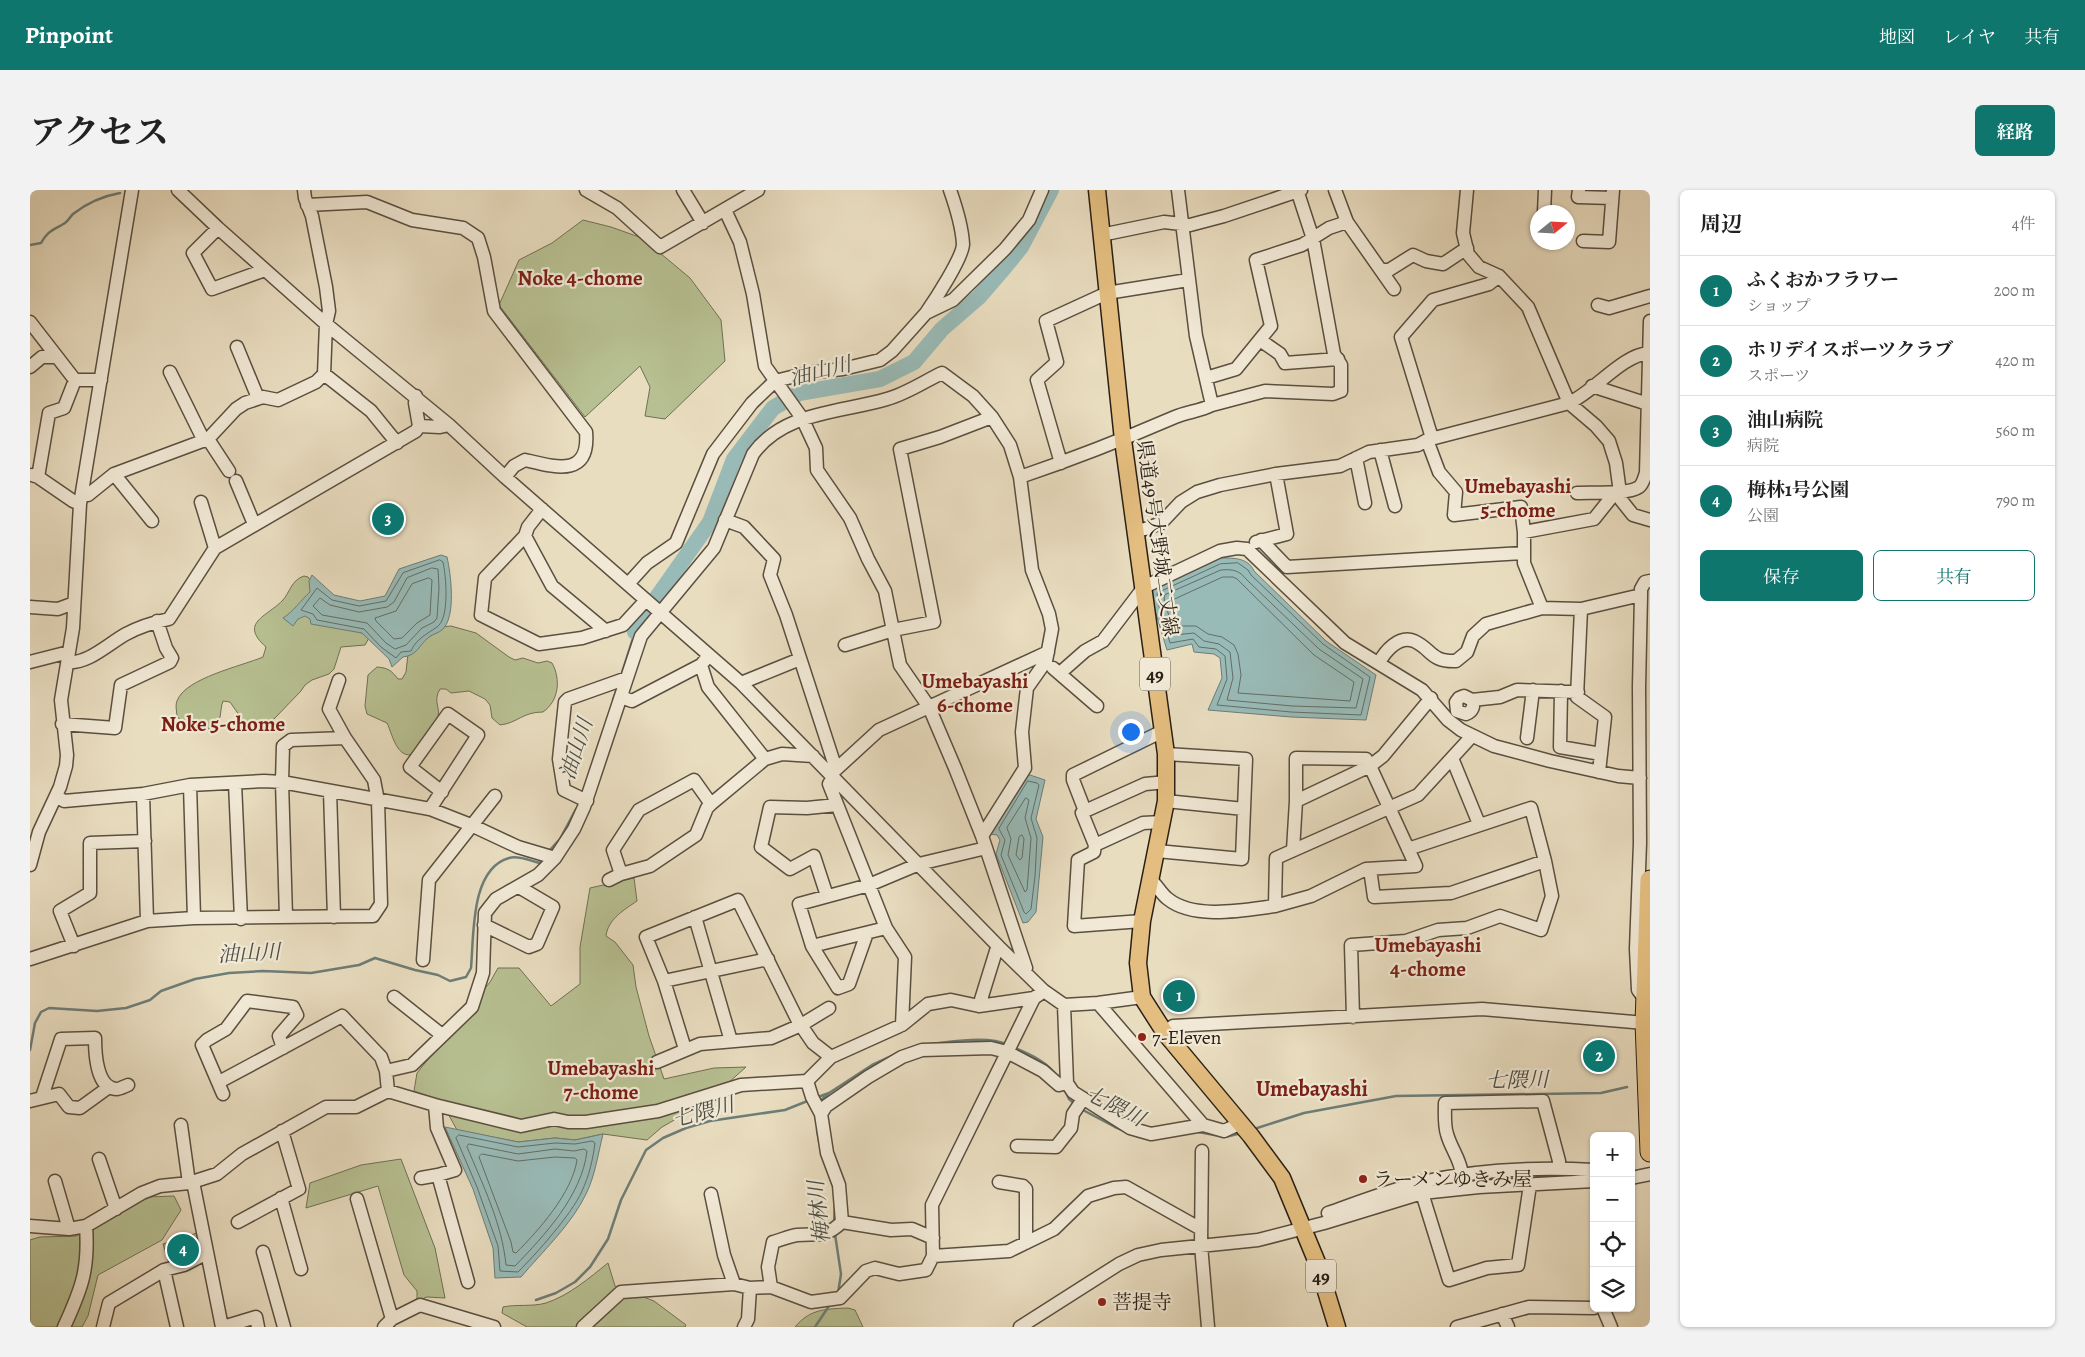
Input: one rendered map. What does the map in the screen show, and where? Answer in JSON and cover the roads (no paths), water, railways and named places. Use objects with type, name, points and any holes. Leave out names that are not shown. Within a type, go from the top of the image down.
[{"type":"highway","points":[[1648,1022],[1646,993],[1650,880]]},
{"type":"highway","points":[[1650,969],[1648,1022],[1650,1152]]},
{"type":"main road","name":"県道49号大野城二丈線","points":[[1097,190],[1123,440],[1166,754],[1166,801],[1142,921],[1138,963],[1142,997],[1165,1033],[1245,1129],[1282,1178],[1318,1265],[1337,1327]]},
{"type":"main road","name":"県道49号大野城二丈線","points":[[1301,1227],[1308,1268],[1325,1327]]},
{"type":"street","points":[[30,863],[66,766],[67,755],[60,700],[68,657],[74,603],[81,499],[132,190]]},
{"type":"street","points":[[178,190],[326,324],[416,396],[505,477],[741,683],[813,756],[833,773],[1024,971],[1039,994],[1064,1005],[1142,997]]},
{"type":"street","points":[[75,380],[64,408],[49,413],[34,476],[72,501],[88,495],[114,474],[206,440],[236,409],[258,398],[278,400],[316,382],[324,374],[326,324],[329,311],[312,216],[307,205],[304,190]]},
{"type":"street","points":[[586,190],[616,208],[660,247],[758,190]]},
{"type":"street","points":[[683,190],[703,223]]},
{"type":"street","points":[[628,584],[647,563],[676,542],[713,454],[752,403],[775,381],[808,373],[843,369],[880,360],[892,351],[926,313],[947,281],[963,246],[957,209],[950,190]]},
{"type":"street","points":[[926,313],[953,300],[1005,249],[1028,220],[1042,190]]},
{"type":"street","points":[[1178,190],[1196,336],[1212,405]]},
{"type":"street","points":[[1020,477],[1123,440],[1181,414],[1265,390],[1333,394],[1341,391],[1341,366],[1334,354],[1313,239],[1298,190],[1224,216],[1190,225],[1164,222],[1101,235]]},
{"type":"street","points":[[1335,190],[1346,222],[1394,289]]},
{"type":"street","points":[[1467,190],[1463,233],[1468,254],[1479,267],[1499,276],[1528,307],[1569,403],[1596,426],[1609,441],[1616,463],[1621,500],[1633,515],[1650,520]]},
{"type":"street","points":[[1544,205],[1545,190]]},
{"type":"street","points":[[1578,190],[1578,197],[1613,194],[1609,242],[1583,241]]},
{"type":"street","points":[[307,205],[367,202],[412,220],[463,228],[478,238],[484,257],[494,311],[586,432],[587,447],[578,462],[568,467],[557,468],[525,460],[514,466],[505,477]]},
{"type":"street","points":[[725,210],[740,242],[754,294],[765,366],[802,418],[816,448],[817,470],[850,518],[868,560],[885,591],[900,665],[929,707],[955,768],[984,842],[1026,968],[1024,971]]},
{"type":"street","points":[[1206,378],[1236,369],[1271,326],[1256,260],[1302,245],[1329,228],[1346,222]]},
{"type":"street","points":[[218,228],[193,253],[212,289],[265,270]]},
{"type":"street","points":[[1380,270],[1389,270],[1413,255],[1426,261],[1443,264],[1467,248]]},
{"type":"street","points":[[1499,276],[1489,284],[1433,300],[1401,337],[1439,472],[1456,492],[1454,515],[1520,508],[1524,532],[1524,563],[1542,608]]},
{"type":"street","points":[[1061,463],[1037,380],[1057,362],[1046,321],[1107,293],[1188,280]]},
{"type":"street","points":[[1598,305],[1609,308],[1650,296]]},
{"type":"street","points":[[30,322],[75,380]]},
{"type":"street","points":[[1577,493],[1619,491],[1641,486],[1646,473],[1650,322]]},
{"type":"street","points":[[1260,340],[1280,354],[1285,363],[1338,359]]},
{"type":"street","points":[[237,347],[258,398]]},
{"type":"street","points":[[1136,530],[1161,524],[1181,502],[1197,492],[1220,485],[1276,474],[1340,466],[1368,452],[1418,445],[1430,439],[1569,403],[1580,398],[1592,386],[1633,357],[1649,353]]},
{"type":"street","points":[[30,367],[42,357],[56,357]]},
{"type":"street","points":[[170,372],[206,440],[233,476],[254,524]]},
{"type":"street","points":[[386,1071],[412,1064],[472,1007],[483,973],[485,913],[496,899],[538,875],[555,858],[574,829],[641,636],[714,548],[753,454],[763,440],[772,433],[802,418],[889,399],[942,373],[973,396],[992,417],[1010,445],[1020,477],[1032,570],[1049,614],[1052,629],[1047,657],[1027,688],[1022,732],[1025,768],[984,842],[919,864],[869,885],[799,904],[812,946],[838,988],[849,984],[866,933]]},
{"type":"street","points":[[324,374],[371,411],[397,443]]},
{"type":"street","points":[[75,380],[101,380]]},
{"type":"street","points":[[1592,386],[1648,404]]},
{"type":"street","points":[[30,662],[68,657],[78,663],[126,634],[157,621],[170,618],[215,548],[416,431],[419,426],[415,403],[416,396]]},
{"type":"street","points":[[844,644],[893,630],[934,622],[900,449],[940,437],[992,417]]},
{"type":"street","points":[[419,426],[440,427],[448,424]]},
{"type":"street","points":[[1380,450],[1395,506]]},
{"type":"street","points":[[1356,458],[1365,503]]},
{"type":"street","points":[[114,474],[152,521]]},
{"type":"street","points":[[1246,549],[1252,542],[1287,534],[1276,474]]},
{"type":"street","points":[[1524,532],[1594,519],[1619,491]]},
{"type":"street","points":[[201,502],[215,548]]},
{"type":"street","points":[[542,509],[528,527],[526,536],[486,578],[481,615],[539,644],[582,638],[623,625],[646,600]]},
{"type":"street","points":[[725,520],[744,527],[774,559],[770,575],[800,658],[833,773]]},
{"type":"street","points":[[526,536],[552,586],[606,630]]},
{"type":"street","points":[[1261,540],[1287,567],[1523,552]]},
{"type":"street","points":[[1060,673],[1084,651],[1103,641],[1144,587],[1220,551],[1237,548],[1246,549],[1345,643],[1422,690],[1431,698],[1448,720],[1461,730],[1494,746],[1598,772],[1640,778]]},
{"type":"street","points":[[1646,993],[1641,994],[1638,990],[1636,949],[1645,844],[1640,778],[1644,686],[1641,589],[1645,582],[1650,581]]},
{"type":"street","points":[[1380,663],[1398,641],[1405,640],[1412,640],[1439,659],[1456,661],[1467,652],[1473,636],[1486,624],[1542,608],[1581,609],[1641,594]]},
{"type":"street","points":[[30,607],[58,609],[74,603]]},
{"type":"street","points":[[1581,609],[1577,696],[1605,717],[1598,772]]},
{"type":"street","points":[[62,724],[115,728],[121,685],[170,662],[172,658],[166,648],[157,621]]},
{"type":"street","points":[[621,697],[632,701],[701,665],[710,656]]},
{"type":"street","points":[[1047,657],[1060,673],[1097,706]]},
{"type":"street","points":[[902,1025],[905,957],[886,928],[829,784],[833,773],[879,730],[1047,657]]},
{"type":"street","points":[[741,683],[800,658]]},
{"type":"street","points":[[701,665],[708,687],[765,759]]},
{"type":"street","points":[[583,799],[565,791],[559,759],[565,702],[568,699],[627,678]]},
{"type":"street","points":[[30,960],[147,921],[194,918],[241,919],[373,916],[381,904],[378,801],[374,780],[345,738],[329,709],[339,680]]},
{"type":"street","points":[[1472,700],[1500,697],[1516,690],[1578,692]]},
{"type":"street","points":[[1527,738],[1533,690]]},
{"type":"street","points":[[1561,692],[1560,747],[1601,754]]},
{"type":"street","points":[[1296,801],[1370,766],[1383,756],[1431,698]]},
{"type":"street","points":[[430,809],[442,792],[478,735],[448,714],[410,767],[442,792]]},
{"type":"street","points":[[1086,811],[1073,780],[1073,774],[1163,731]]},
{"type":"street","points":[[1275,906],[1276,858],[1418,795],[1472,736]]},
{"type":"street","points":[[286,917],[282,782],[283,746],[292,740],[345,738]]},
{"type":"street","points":[[609,880],[621,874],[650,866],[696,835],[706,808],[765,759],[782,754],[813,756]]},
{"type":"street","points":[[1157,851],[1242,859],[1246,759],[1166,754]]},
{"type":"street","points":[[1150,879],[1168,899],[1194,910],[1227,912],[1275,906],[1311,896],[1370,869],[1416,866],[1366,758],[1296,758],[1293,850]]},
{"type":"street","points":[[1452,758],[1479,824]]},
{"type":"street","points":[[621,874],[613,850],[640,810],[694,780],[712,804]]},
{"type":"street","points":[[56,796],[64,800],[143,794],[190,785],[264,781],[282,782],[430,809],[471,825],[518,847],[555,858]]},
{"type":"street","points":[[1142,921],[1074,926],[1078,860],[1094,852],[1095,845],[1082,813],[1145,784],[1167,782]]},
{"type":"street","points":[[235,783],[241,919]]},
{"type":"street","points":[[190,785],[194,918]]},
{"type":"street","points":[[330,791],[334,917]]},
{"type":"street","points":[[143,794],[147,921]]},
{"type":"street","points":[[423,960],[429,880],[495,796]]},
{"type":"street","points":[[1166,801],[1244,809]]},
{"type":"street","points":[[827,896],[814,856],[790,869],[761,847],[770,807],[807,808],[838,805]]},
{"type":"street","points":[[1353,1017],[1351,945],[1406,941],[1438,930],[1468,928],[1500,916],[1541,930],[1552,896],[1531,808],[1408,849]]},
{"type":"street","points":[[1095,845],[1143,823],[1162,822]]},
{"type":"street","points":[[74,946],[60,910],[90,893],[90,843],[145,841]]},
{"type":"street","points":[[1370,869],[1374,897],[1451,893],[1545,861]]},
{"type":"street","points":[[484,925],[529,947],[537,944],[553,907],[519,887]]},
{"type":"street","points":[[685,1049],[664,981],[646,937],[738,900],[802,1025],[813,1043],[830,1057]]},
{"type":"street","points":[[695,917],[732,1041]]},
{"type":"street","points":[[812,946],[886,928]]},
{"type":"street","points":[[979,1006],[996,951],[999,947]]},
{"type":"street","points":[[664,981],[768,959]]},
{"type":"street","points":[[30,1226],[69,1229],[86,1226],[142,1193],[160,1186],[191,1183],[217,1174],[242,1154],[326,1107],[356,1107],[388,1091],[435,1105],[521,1126],[554,1119],[568,1122],[586,1122],[658,1112],[741,1085],[807,1080],[830,1057],[902,1025],[928,1004],[951,1000],[979,1006],[1039,994]]},
{"type":"street","points":[[583,1327],[621,1292],[734,1284],[750,1288],[771,1287],[811,1302],[840,1298],[866,1271],[876,1268],[899,1274],[926,1270],[933,1256],[932,1206],[1013,1039],[1039,994]]},
{"type":"street","points":[[394,996],[442,1035]]},
{"type":"street","points":[[283,1048],[279,1036],[296,1015],[293,1007],[248,1001],[226,1029],[206,1040],[202,1045],[221,1088],[283,1048],[342,1016],[381,1057],[386,1071],[388,1091]]},
{"type":"street","points":[[1098,1003],[1203,1126]]},
{"type":"street","points":[[1063,1084],[1064,1005]]},
{"type":"street","points":[[657,1062],[700,1044],[771,1038],[802,1025],[830,1008]]},
{"type":"street","points":[[1165,1033],[1174,1026],[1482,1009],[1648,1022]]},
{"type":"street","points":[[36,1099],[62,1039],[95,1038],[96,1069],[109,1087],[116,1089],[128,1085]]},
{"type":"street","points":[[820,1114],[826,1106],[868,1077],[902,1057],[922,1050],[991,1048],[1007,1052],[1043,1071],[1130,1128],[1151,1134],[1203,1126],[1224,1131],[1245,1129]]},
{"type":"street","points":[[807,1080],[812,1098],[820,1114],[827,1153],[839,1185],[838,1226]]},
{"type":"street","points":[[36,1099],[60,1094],[69,1106],[80,1108],[109,1087]]},
{"type":"street","points":[[1017,1146],[1056,1147],[1071,1128],[1073,1114],[1083,1099]]},
{"type":"street","points":[[1462,1175],[1459,1160],[1446,1132],[1445,1103],[1543,1101],[1560,1169]]},
{"type":"street","points":[[421,1178],[456,1170],[437,1128],[435,1105]]},
{"type":"street","points":[[181,1125],[191,1183],[223,1327],[256,1318],[258,1327]]},
{"type":"street","points":[[238,1222],[299,1189],[282,1131]]},
{"type":"street","points":[[1202,1151],[1201,1245],[1208,1327]]},
{"type":"street","points":[[99,1159],[116,1208]]},
{"type":"street","points":[[1301,1227],[1320,1216],[1421,1182],[1502,1170],[1590,1170]]},
{"type":"street","points":[[1635,1173],[1650,1174]]},
{"type":"street","points":[[1635,1177],[1650,1174]]},
{"type":"street","points":[[438,1175],[468,1282]]},
{"type":"street","points":[[1020,1327],[1119,1264],[1138,1255],[1201,1245],[1258,1240],[1422,1193],[1479,1187],[1590,1181]]},
{"type":"street","points":[[55,1182],[69,1229]]},
{"type":"street","points":[[999,1182],[1024,1186],[1026,1189],[1026,1243]]},
{"type":"street","points":[[1422,1193],[1449,1280],[1487,1268],[1518,1265],[1530,1185]]},
{"type":"street","points":[[933,1256],[1008,1251],[1054,1229],[1088,1196],[1114,1188],[1126,1188],[1201,1229]]},
{"type":"street","points":[[711,1194],[724,1255],[734,1284]]},
{"type":"street","points":[[281,1198],[301,1269]]},
{"type":"street","points":[[357,1199],[388,1323],[420,1305],[494,1327]]},
{"type":"street","points":[[64,1327],[84,1281],[88,1248],[86,1226]]},
{"type":"street","points":[[771,1287],[768,1267],[773,1242],[796,1235],[820,1236],[838,1226],[891,1230],[912,1229],[933,1238]]},
{"type":"street","points":[[264,1252],[284,1327]]},
{"type":"street","points":[[103,1327],[109,1303],[164,1270],[184,1265],[207,1254]]},
{"type":"street","points":[[164,1270],[177,1327]]},
{"type":"street","points":[[744,1327],[748,1319],[750,1288]]},
{"type":"street","points":[[1457,1327],[1529,1307],[1590,1308]]},
{"type":"street","points":[[1605,1312],[1611,1327]]},
{"type":"street","points":[[1502,1314],[1508,1327]]},
{"type":"water","points":[[441,555],[447,557],[451,584],[450,615],[447,623],[440,632],[425,640],[415,652],[403,657],[392,667],[389,659],[362,633],[311,624],[310,619],[305,616],[298,619],[293,626],[283,618],[310,592],[309,581],[312,575],[334,595],[360,601],[385,596],[399,569]]},
{"type":"water","points":[[1219,558],[1239,559],[1248,563],[1326,641],[1376,675],[1366,720],[1291,717],[1208,710],[1222,678],[1220,658],[1214,654],[1194,652],[1192,644],[1167,650],[1153,604],[1152,589]]},
{"type":"water","points":[[1027,774],[1045,780],[1036,819],[1043,837],[1036,912],[1028,922],[1023,923],[996,854],[1000,840],[997,835],[989,834]]},
{"type":"water","points":[[445,1127],[518,1142],[555,1138],[575,1140],[603,1134],[592,1180],[580,1205],[565,1227],[521,1277],[495,1278],[493,1248],[473,1189]]},
{"type":"waterway","name":"油山川","points":[[635,632],[643,617],[710,522],[734,459],[773,408],[799,393],[880,379],[914,362],[942,329],[979,297],[1021,247],[1051,190]]},
{"type":"waterway","points":[[30,245],[41,243],[49,233],[65,223],[84,206],[101,198],[120,193]]},
{"type":"waterway","name":"油山川","points":[[621,676],[635,632]]},
{"type":"waterway","name":"油山川","points":[[613,700],[618,686]]},
{"type":"waterway","name":"油山川","points":[[548,852],[560,839],[576,809]]},
{"type":"waterway","name":"油山川","points":[[30,1050],[35,1023],[41,1012],[49,1008],[97,1011],[126,1008],[150,1000],[161,991],[195,979],[229,973],[263,971],[311,973],[359,965],[375,958],[438,975],[450,981],[466,977],[471,968],[476,905],[487,875],[496,865],[509,858],[520,858],[540,863],[543,859]]},
{"type":"waterway","name":"七隈川","points":[[929,1044],[990,1040],[1008,1045]]},
{"type":"waterway","name":"七隈川","points":[[1015,1048],[1044,1063],[1057,1077]]},
{"type":"waterway","name":"七隈川","points":[[818,1097],[829,1093],[872,1065],[896,1054]]},
{"type":"waterway","name":"七隈川","points":[[1254,1129],[1304,1113],[1396,1096],[1601,1093],[1627,1087]]},
{"type":"waterway","name":"七隈川","points":[[1065,1090],[1069,1099],[1075,1104]]},
{"type":"waterway","name":"七隈川","points":[[819,1102],[828,1094]]},
{"type":"waterway","name":"七隈川","points":[[536,1300],[556,1293],[575,1282],[590,1267],[608,1239],[621,1200],[646,1150],[663,1138],[686,1128],[710,1121],[785,1110],[810,1100]]},
{"type":"waterway","name":"七隈川","points":[[1081,1109],[1139,1137]]},
{"type":"waterway","name":"梅林川","points":[[817,1130],[819,1141]]},
{"type":"waterway","name":"七隈川","points":[[1198,1132],[1220,1136]]},
{"type":"waterway","name":"七隈川","points":[[1225,1137],[1242,1133]]},
{"type":"waterway","name":"梅林川","points":[[834,1223],[835,1204]]},
{"type":"waterway","name":"梅林川","points":[[835,1234],[841,1274],[838,1293]]},
{"type":"waterway","name":"梅林川","points":[[815,1327],[831,1303]]},
{"type":"place","name":"油山病院","points":[[388,519]]},
{"type":"place","name":"ふくおかフラワー","points":[[1179,996]]},
{"type":"place","name":"7-Eleven","points":[[1142,1037]]},
{"type":"place","name":"ホリデイスポーツクラブ","points":[[1599,1056]]},
{"type":"place","name":"ラーメンゆきみ屋","points":[[1363,1179]]},
{"type":"place","name":"梅林1号公園","points":[[183,1250]]},
{"type":"place","name":"菩提寺","points":[[1102,1302]]},
{"type":"district","name":"Noke 4-chome","points":[[580,278]]},
{"type":"district","name":"Umebayashi 5-chome","points":[[1518,498]]},
{"type":"district","name":"Umebayashi 6-chome","points":[[975,693]]},
{"type":"district","name":"Noke 5-chome","points":[[223,724]]},
{"type":"district","name":"Umebayashi 4-chome","points":[[1428,957]]},
{"type":"district","name":"Umebayashi 7-chome","points":[[601,1080]]},
{"type":"district","name":"Umebayashi","points":[[1312,1088]]}]
